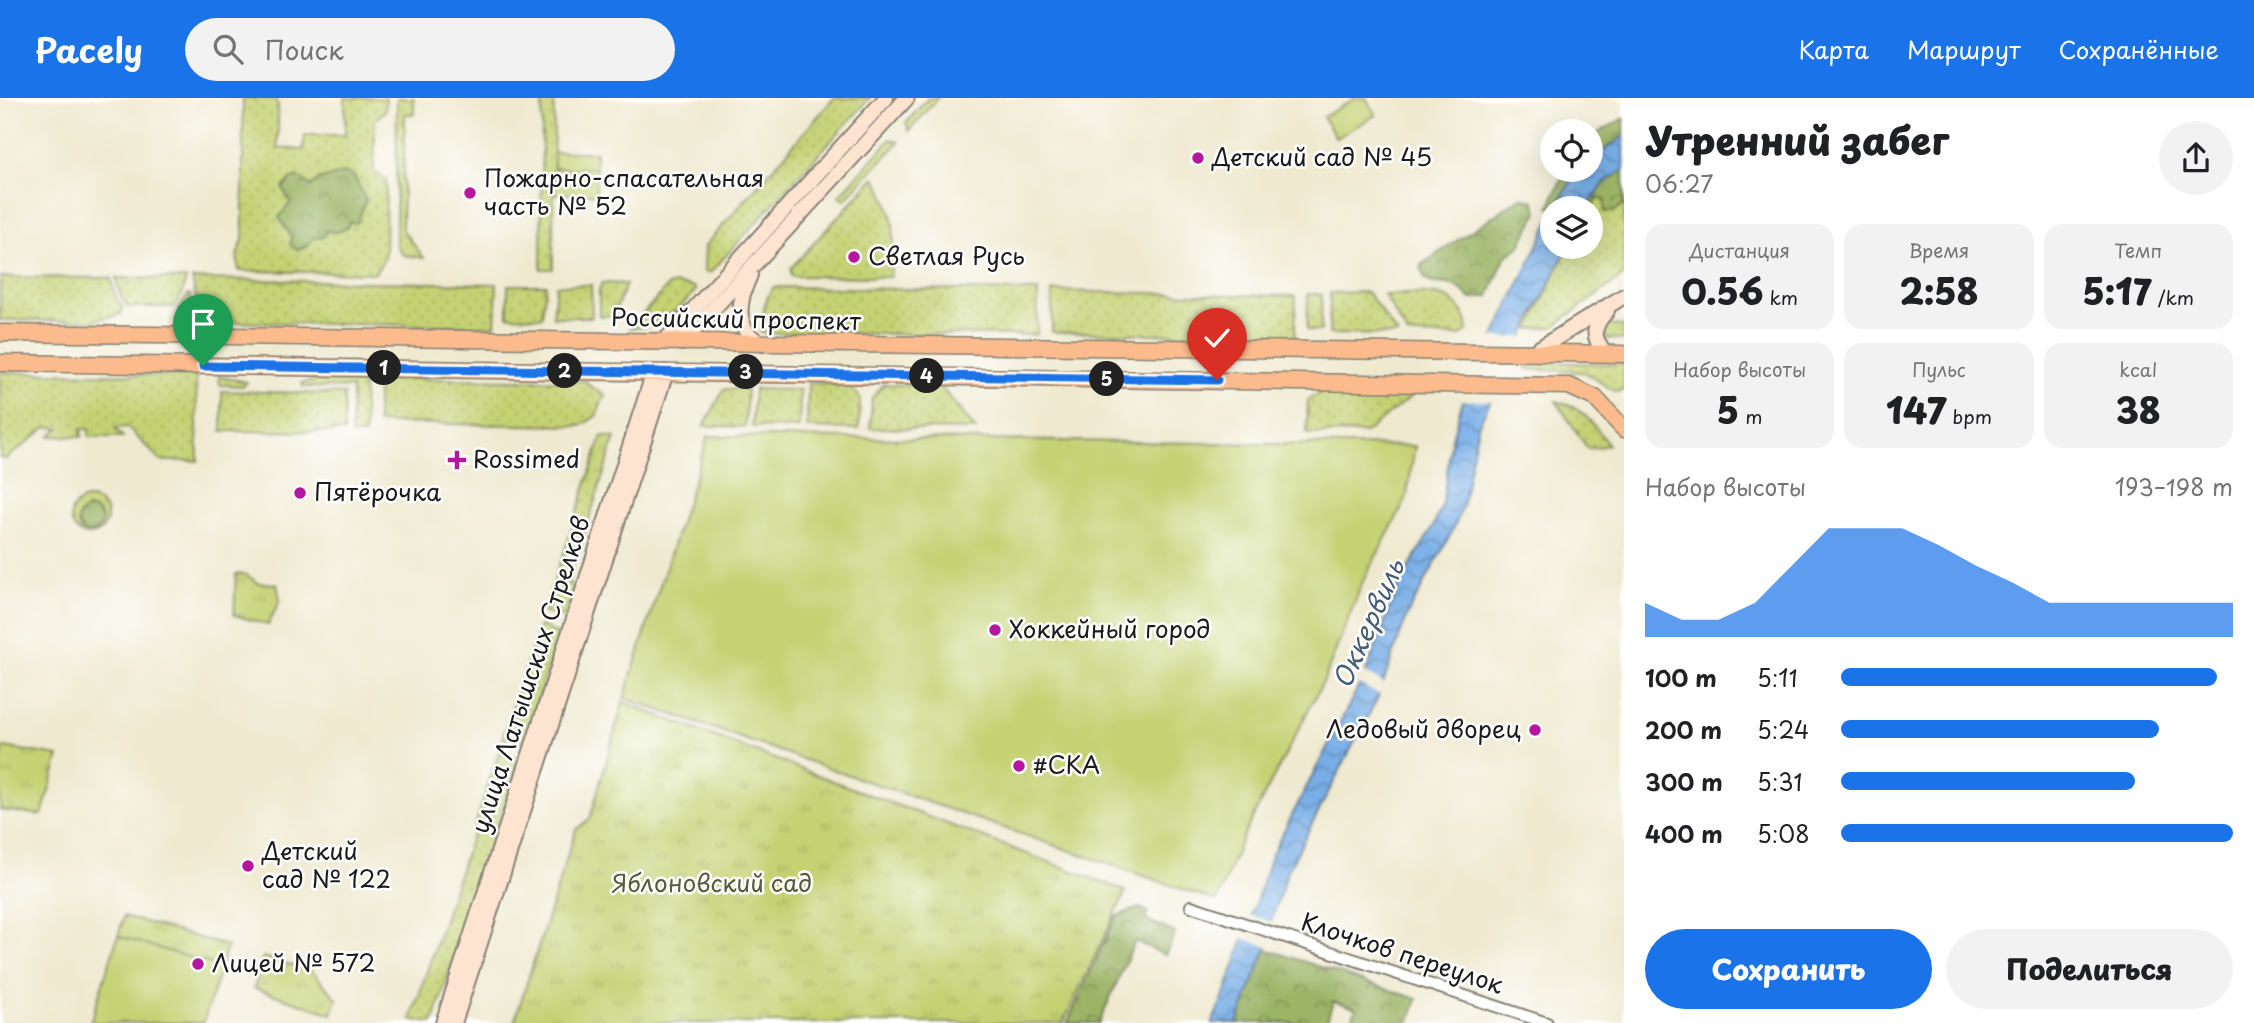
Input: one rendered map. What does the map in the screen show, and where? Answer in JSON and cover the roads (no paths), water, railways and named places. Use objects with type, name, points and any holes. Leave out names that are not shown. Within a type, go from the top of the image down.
[{"type":"main road","name":"Российский проспект","points":[[0,333],[1470,353],[1535,351]]},
{"type":"main road","name":"улица Латышских Стрелков","points":[[660,372],[664,342]]},
{"type":"main road","points":[[660,372],[682,343]]},
{"type":"main road","points":[[1535,351],[1624,354]]},
{"type":"main road","points":[[0,363],[1569,386],[1584,391],[1606,407],[1624,429]]},
{"type":"street","points":[[664,342],[886,98]]},
{"type":"street","points":[[682,343],[907,98]]},
{"type":"street","points":[[755,264],[743,291],[740,312],[748,336],[765,344]]},
{"type":"street","points":[[1535,351],[1619,299]]},
{"type":"street","points":[[1604,353],[1595,339],[1594,328],[1619,299]]},
{"type":"street","name":"улица Латышских Стрелков","points":[[443,1023],[660,372]]},
{"type":"street","name":"улица Латышских Стрелков","points":[[454,1023],[660,372]]},
{"type":"street","name":"Клочков переулок","points":[[1191,906],[1547,1023]]},
{"type":"water","points":[[1624,136],[1624,170],[1604,183],[1595,196],[1563,196],[1571,182],[1603,182],[1603,151]]},
{"type":"water","points":[[1540,241],[1540,259],[1562,259],[1478,426],[1462,508],[1452,532],[1408,613],[1378,697],[1288,870],[1272,919],[1266,949],[1237,1023],[1212,1023],[1227,989],[1271,856],[1366,672],[1398,586],[1433,527],[1442,506],[1451,443],[1461,405]]},
{"type":"place","name":"Детский сад № 45","points":[[1198,158]]},
{"type":"place","name":"Пожарно-спасательная часть № 52","points":[[470,193]]},
{"type":"place","name":"Светлая Русь","points":[[854,257]]},
{"type":"place","name":"Rossimed","points":[[457,460]]},
{"type":"place","name":"Пятёрочка","points":[[300,493]]},
{"type":"place","name":"Хоккейный город","points":[[995,630]]},
{"type":"place","name":"Ледовый дворец","points":[[1535,730]]},
{"type":"place","name":"#СКА","points":[[1019,766]]},
{"type":"place","name":"Детский сад № 122","points":[[248,866]]},
{"type":"place","name":"Лицей № 572","points":[[198,964]]},
{"type":"water label","name":"Оккервиль","points":[[1369,624]]},
{"type":"park label","name":"Яблоновский сад","points":[[712,884]]}]
